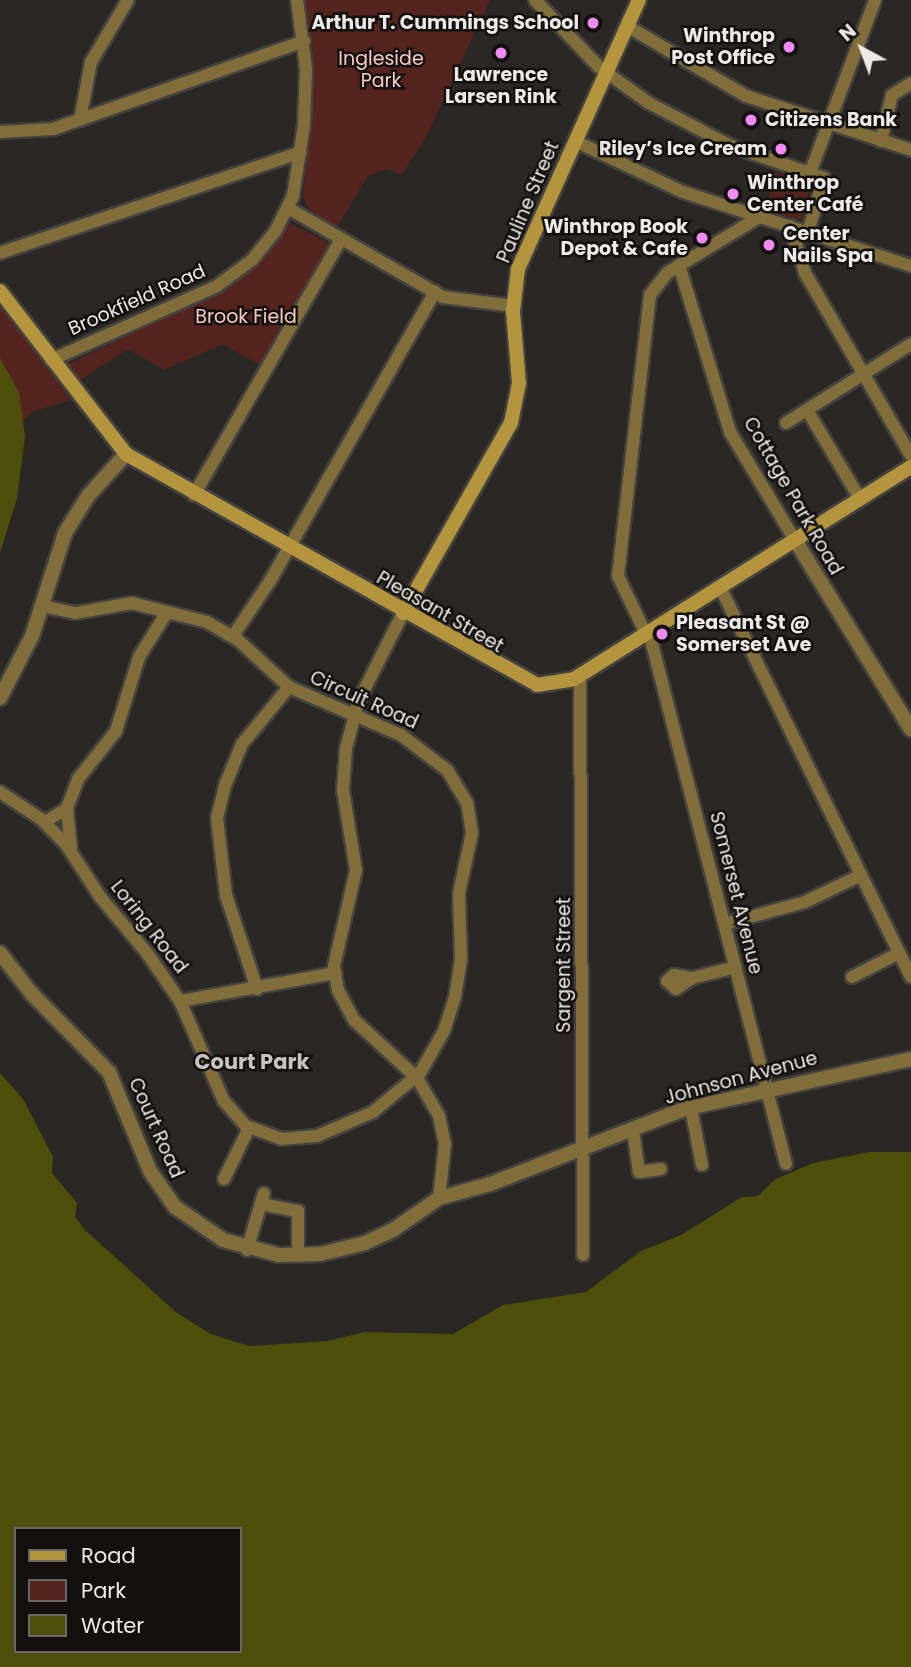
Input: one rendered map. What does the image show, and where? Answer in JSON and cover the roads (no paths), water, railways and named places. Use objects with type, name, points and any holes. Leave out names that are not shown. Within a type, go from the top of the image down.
[{"type":"main road","name":"Pauline Street","points":[[404,613],[511,423],[519,378],[513,306],[523,257],[639,0]]},
{"type":"main road","name":"Pleasant Street","points":[[0,291],[126,454],[531,684],[559,685],[580,676],[911,467]]},
{"type":"street","points":[[80,120],[91,62],[128,0]]},
{"type":"street","name":"Brookfield Road","points":[[51,360],[227,280],[257,255],[288,208],[301,152],[307,88],[304,41],[297,0]]},
{"type":"street","points":[[535,0],[606,72],[660,110],[713,138],[824,178],[808,232]]},
{"type":"street","points":[[810,173],[875,0]]},
{"type":"street","points":[[627,26],[742,94],[911,150]]},
{"type":"street","points":[[0,132],[47,130],[304,41]]},
{"type":"street","points":[[881,141],[892,95],[911,83]]},
{"type":"street","points":[[575,141],[673,188],[911,266]]},
{"type":"street","points":[[0,253],[301,152]]},
{"type":"street","points":[[288,208],[453,300],[513,306]]},
{"type":"street","name":"Somerset Avenue","points":[[760,217],[659,279],[650,295],[618,576],[648,633],[786,1164]]},
{"type":"street","points":[[790,226],[804,274],[861,376],[911,456]]},
{"type":"street","points":[[194,495],[341,239]]},
{"type":"street","name":"Cottage Park Road","points":[[679,265],[730,432],[911,729]]},
{"type":"street","points":[[233,636],[288,548],[435,292]]},
{"type":"street","points":[[786,423],[911,344]]},
{"type":"street","points":[[807,410],[860,499]]},
{"type":"street","points":[[0,698],[25,652],[69,525],[126,454]]},
{"type":"street","points":[[720,587],[911,978]]},
{"type":"street","name":"Circuit Road","points":[[41,606],[75,613],[132,603],[166,614],[202,620],[233,636],[289,687],[401,735],[437,761],[461,791],[472,820],[459,893],[457,990],[444,1031],[417,1078]]},
{"type":"street","points":[[404,613],[354,715],[342,777],[356,870],[336,948],[335,973],[341,996],[357,1025],[417,1078],[444,1130],[439,1198]]},
{"type":"street","points":[[71,850],[67,808],[78,779],[119,726],[139,657],[166,614]]},
{"type":"street","name":"Sargent Street","points":[[580,676],[583,1255]]},
{"type":"street","points":[[257,989],[223,885],[217,818],[239,751],[289,687]]},
{"type":"street","name":"Loring Road","points":[[0,792],[45,822],[71,850],[97,893],[148,953],[180,1001],[224,1101],[249,1128],[281,1139],[317,1136],[367,1116],[417,1078]]},
{"type":"street","points":[[45,822],[67,808]]},
{"type":"street","points":[[724,924],[805,902],[861,875]]},
{"type":"street","name":"Court Road","points":[[0,953],[32,994],[110,1072],[148,1166],[169,1200],[204,1230],[247,1250],[298,1256],[371,1240],[439,1198],[584,1149]]},
{"type":"street","points":[[852,977],[899,953]]},
{"type":"street","points":[[692,978],[736,967]]},
{"type":"street","points":[[180,1001],[200,994],[257,989],[335,973]]},
{"type":"street","name":"Johnson Avenue","points":[[584,1149],[691,1108],[911,1059]]},
{"type":"street","points":[[691,1108],[702,1165]]},
{"type":"street","points":[[224,1179],[249,1128]]},
{"type":"street","points":[[633,1129],[639,1172],[661,1169]]},
{"type":"street","points":[[247,1250],[263,1198],[298,1211],[298,1256]]},
{"type":"water","points":[[0,358],[19,392],[25,437],[17,498],[0,553]]},
{"type":"water","points":[[0,1073],[23,1099],[53,1157],[52,1173],[77,1203],[75,1217],[85,1230],[177,1313],[211,1334],[249,1346],[328,1341],[365,1332],[453,1334],[503,1305],[586,1292],[641,1251],[681,1235],[742,1197],[758,1196],[774,1180],[813,1163],[869,1152],[911,1152],[911,1667],[0,1667]]},
{"type":"place","name":"Arthur T. Cummings School","points":[[593,23]]},
{"type":"place","name":"Winthrop Post Office","points":[[789,47]]},
{"type":"place","name":"Lawrence Larsen Rink","points":[[501,53]]},
{"type":"place","name":"Citizens Bank","points":[[751,120]]},
{"type":"place","name":"Riley’s Ice Cream","points":[[781,149]]},
{"type":"place","name":"Winthrop Center Café","points":[[733,194]]},
{"type":"place","name":"Winthrop Book Depot & Cafe","points":[[702,238]]},
{"type":"place","name":"Center Nails Spa","points":[[769,245]]},
{"type":"place","name":"Pleasant St @ Somerset Ave","points":[[662,634]]},
{"type":"district","name":"Court Park","points":[[252,1062]]},
{"type":"park label","name":"Ingleside Park","points":[[381,70]]},
{"type":"park label","name":"Brook Field","points":[[246,317]]}]
